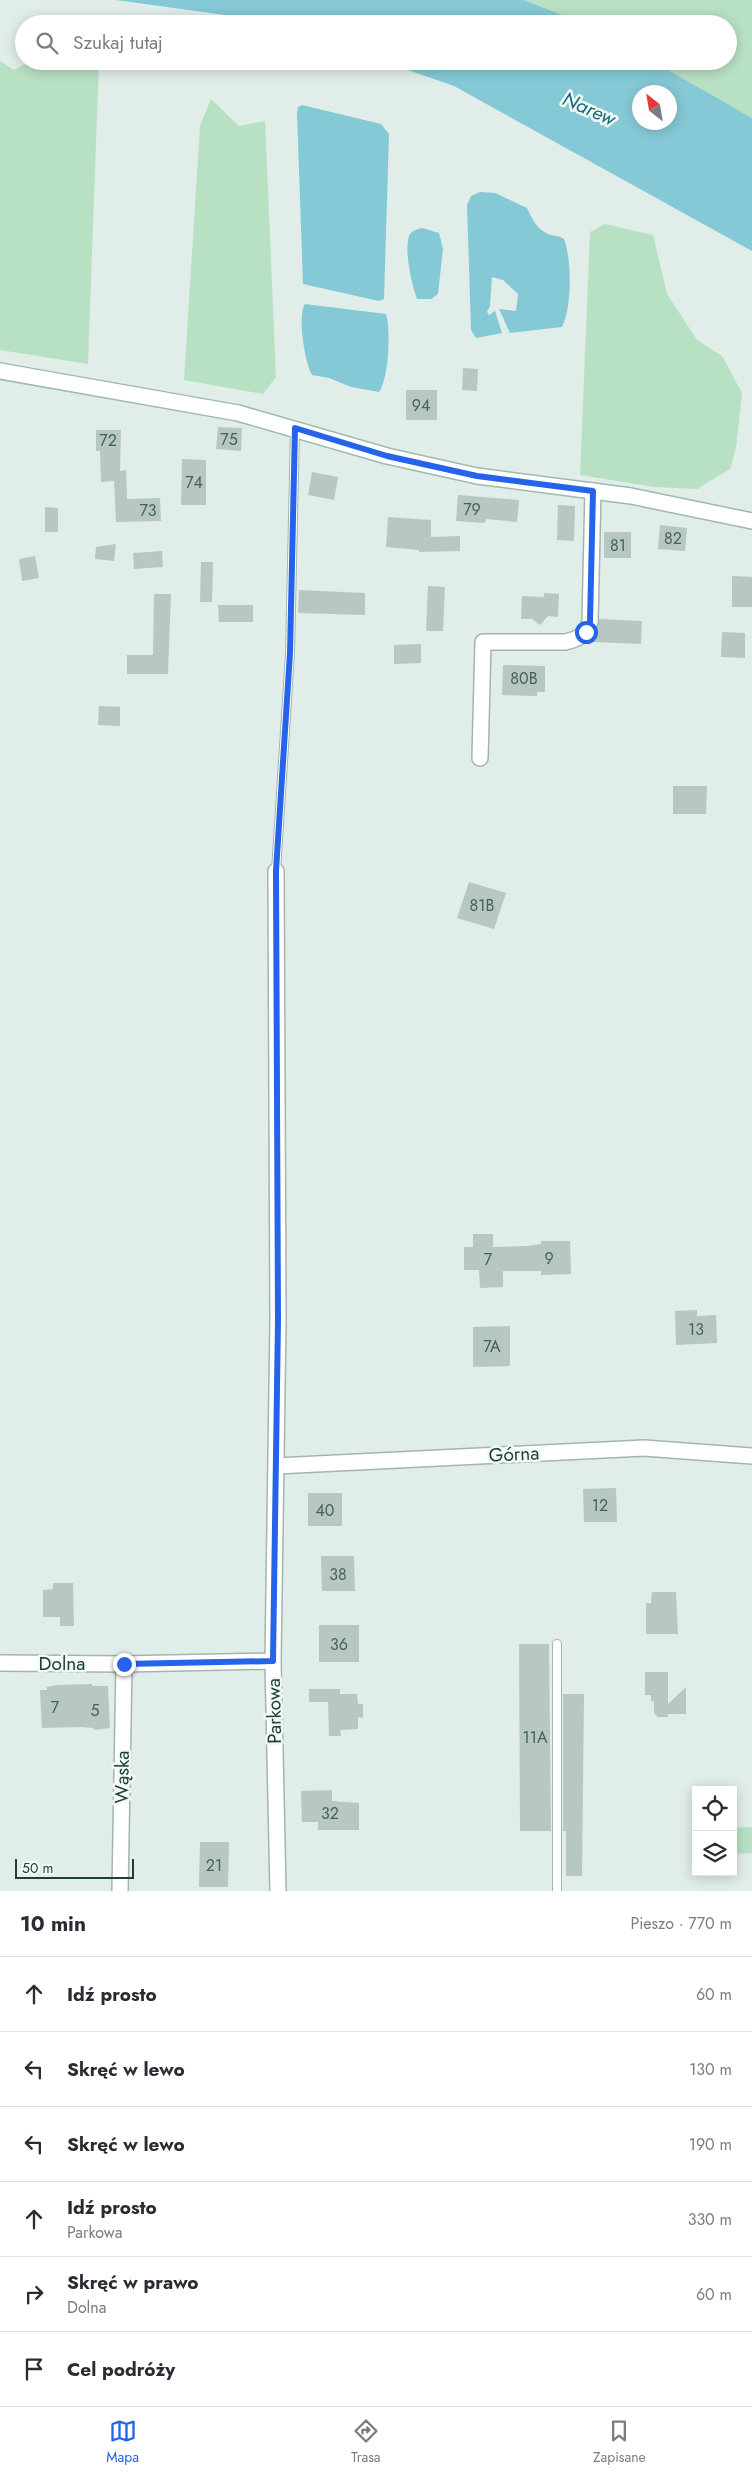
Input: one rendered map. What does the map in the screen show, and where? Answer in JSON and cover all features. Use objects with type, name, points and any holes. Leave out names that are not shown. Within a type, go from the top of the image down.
[{"type":"street","points":[[0,371],[238,413],[387,456],[477,476],[640,498],[752,521]]},
{"type":"street","points":[[480,758],[483,642],[565,642],[577,640],[586,632],[590,622],[593,491]]},
{"type":"street","name":"Parkowa","points":[[276,871],[278,1320],[273,1661],[278,1891]]},
{"type":"street","name":"Górna","points":[[276,1466],[644,1448],[752,1456]]},
{"type":"street","name":"Dolna","points":[[0,1663],[124,1664],[273,1661]]},
{"type":"street","name":"Wąska","points":[[120,1891],[124,1664]]},
{"type":"lane","points":[[276,871],[290,653],[295,428]]},
{"type":"lane","points":[[557,1644],[557,1891]]},
{"type":"green space","points":[[170,0],[752,0],[752,158],[677,98],[677,85],[652,85],[613,70],[737,70],[737,15],[273,15]]},
{"type":"green space","points":[[0,61],[14,70],[99,70],[88,364],[0,350]]},
{"type":"green space","points":[[211,99],[239,126],[265,121],[276,377],[263,394],[184,380],[200,126]]},
{"type":"green space","points":[[605,224],[653,235],[667,294],[697,340],[722,356],[742,393],[736,448],[730,469],[697,489],[654,487],[580,475],[590,232]]},
{"type":"green space","points":[[752,1827],[752,1853],[737,1854],[737,1828]]},
{"type":"water","points":[[116,0],[523,0],[562,15],[225,15]]},
{"type":"water","name":"Narew","points":[[408,70],[668,70],[752,118],[752,251],[454,86]]},
{"type":"water","points":[[302,105],[381,124],[389,134],[384,299],[379,301],[303,284],[297,113],[298,107]]},
{"type":"water","points":[[480,192],[495,193],[527,208],[534,222],[542,231],[564,239],[567,248],[570,283],[568,308],[562,327],[510,333],[499,309],[516,311],[518,294],[503,280],[492,277],[490,306],[487,312],[489,315],[495,311],[502,333],[476,338],[471,330],[467,205],[471,196]]},
{"type":"water","points":[[422,228],[439,233],[443,249],[438,294],[431,299],[417,299],[408,259],[409,236],[414,230]]},
{"type":"water","points":[[305,304],[386,314],[388,321],[387,366],[379,392],[351,387],[329,378],[312,375],[303,339],[302,318]]},
{"type":"building","points":[[463,368],[478,369],[477,391],[462,390]]},
{"type":"building","points":[[406,390],[437,390],[437,420],[406,420]]},
{"type":"building","points":[[218,427],[242,428],[241,451],[216,449]]},
{"type":"building","points":[[96,430],[121,430],[120,471],[126,470],[127,499],[160,498],[161,521],[116,522],[114,481],[101,482],[100,451],[96,451]]},
{"type":"building","points":[[182,459],[206,460],[206,505],[181,505]]},
{"type":"building","points":[[312,472],[338,477],[334,500],[308,495]]},
{"type":"building","points":[[458,495],[519,500],[517,522],[486,519],[485,523],[456,521]]},
{"type":"building","points":[[558,505],[575,506],[574,541],[557,540]]},
{"type":"building","points":[[45,507],[58,508],[58,532],[45,532]]},
{"type":"building","points":[[388,517],[431,520],[431,537],[460,536],[460,551],[419,552],[419,550],[386,547]]},
{"type":"building","points":[[660,525],[687,528],[685,551],[658,549]]},
{"type":"building","points":[[604,532],[631,532],[631,558],[604,558]]},
{"type":"building","points":[[116,544],[114,561],[95,559],[96,547]]},
{"type":"building","points":[[162,551],[163,567],[134,569],[133,553]]},
{"type":"building","points":[[35,556],[39,578],[22,581],[19,559]]},
{"type":"building","points":[[201,562],[213,562],[212,602],[200,602]]},
{"type":"building","points":[[732,576],[752,577],[752,607],[732,607]]},
{"type":"building","points":[[428,586],[445,587],[443,631],[426,631]]},
{"type":"building","points":[[299,590],[365,593],[365,615],[298,613]]},
{"type":"building","points":[[544,593],[559,594],[558,617],[548,616],[540,625],[532,619],[521,619],[522,596],[544,597]]},
{"type":"building","points":[[154,594],[171,594],[168,674],[127,674],[127,655],[153,655]]},
{"type":"building","points":[[218,605],[253,605],[253,622],[219,622]]},
{"type":"building","points":[[599,619],[642,621],[641,644],[593,642]]},
{"type":"building","points":[[722,632],[745,633],[745,658],[721,657]]},
{"type":"building","points":[[421,644],[421,663],[394,664],[394,645]]},
{"type":"building","points":[[503,665],[545,666],[545,692],[537,692],[537,696],[502,695]]},
{"type":"building","points":[[99,706],[120,707],[120,726],[98,725]]},
{"type":"building","points":[[673,786],[707,786],[706,814],[673,814]]},
{"type":"building","points":[[469,882],[506,893],[494,929],[457,918]]},
{"type":"building","points":[[473,1234],[493,1234],[493,1247],[527,1246],[541,1244],[541,1241],[570,1241],[571,1274],[541,1275],[541,1271],[503,1271],[503,1287],[480,1288],[479,1270],[464,1270],[464,1247],[473,1247]]},
{"type":"building","points":[[697,1310],[697,1316],[716,1315],[717,1343],[676,1345],[675,1311]]},
{"type":"building","points":[[510,1326],[510,1366],[473,1367],[473,1327]]},
{"type":"building","points":[[616,1488],[617,1522],[584,1522],[583,1489]]},
{"type":"building","points":[[308,1493],[342,1493],[342,1526],[308,1526]]},
{"type":"building","points":[[321,1556],[354,1556],[355,1591],[322,1591]]},
{"type":"building","points":[[53,1583],[73,1583],[74,1626],[60,1626],[60,1617],[43,1617],[43,1590],[53,1589]]},
{"type":"building","points":[[652,1592],[676,1592],[678,1634],[646,1634],[646,1603],[651,1603]]},
{"type":"building","points":[[319,1625],[359,1625],[359,1662],[319,1662]]},
{"type":"building","points":[[519,1644],[549,1644],[551,1831],[520,1831]]},
{"type":"building","points":[[645,1672],[668,1672],[668,1704],[686,1687],[686,1714],[668,1714],[668,1717],[658,1717],[654,1713],[654,1701],[651,1701],[651,1695],[645,1695]]},
{"type":"building","points":[[92,1684],[92,1686],[108,1686],[110,1728],[95,1730],[82,1727],[42,1728],[40,1690],[47,1690],[47,1687],[57,1685]]},
{"type":"building","points":[[309,1689],[340,1689],[340,1694],[357,1694],[358,1704],[363,1704],[363,1718],[358,1717],[358,1729],[340,1730],[341,1736],[329,1736],[328,1702],[309,1702]]},
{"type":"building","points":[[563,1694],[584,1694],[582,1876],[566,1876],[566,1831],[563,1831]]},
{"type":"building","points":[[332,1790],[332,1801],[359,1803],[359,1830],[318,1830],[318,1822],[302,1822],[301,1791]]},
{"type":"building","points":[[200,1842],[229,1842],[228,1887],[199,1887]]},
{"type":"route","points":[[124,1664],[273,1661],[278,1320],[276,871],[290,653],[295,428],[387,456],[477,476],[593,491],[590,622],[586,632]]}]
